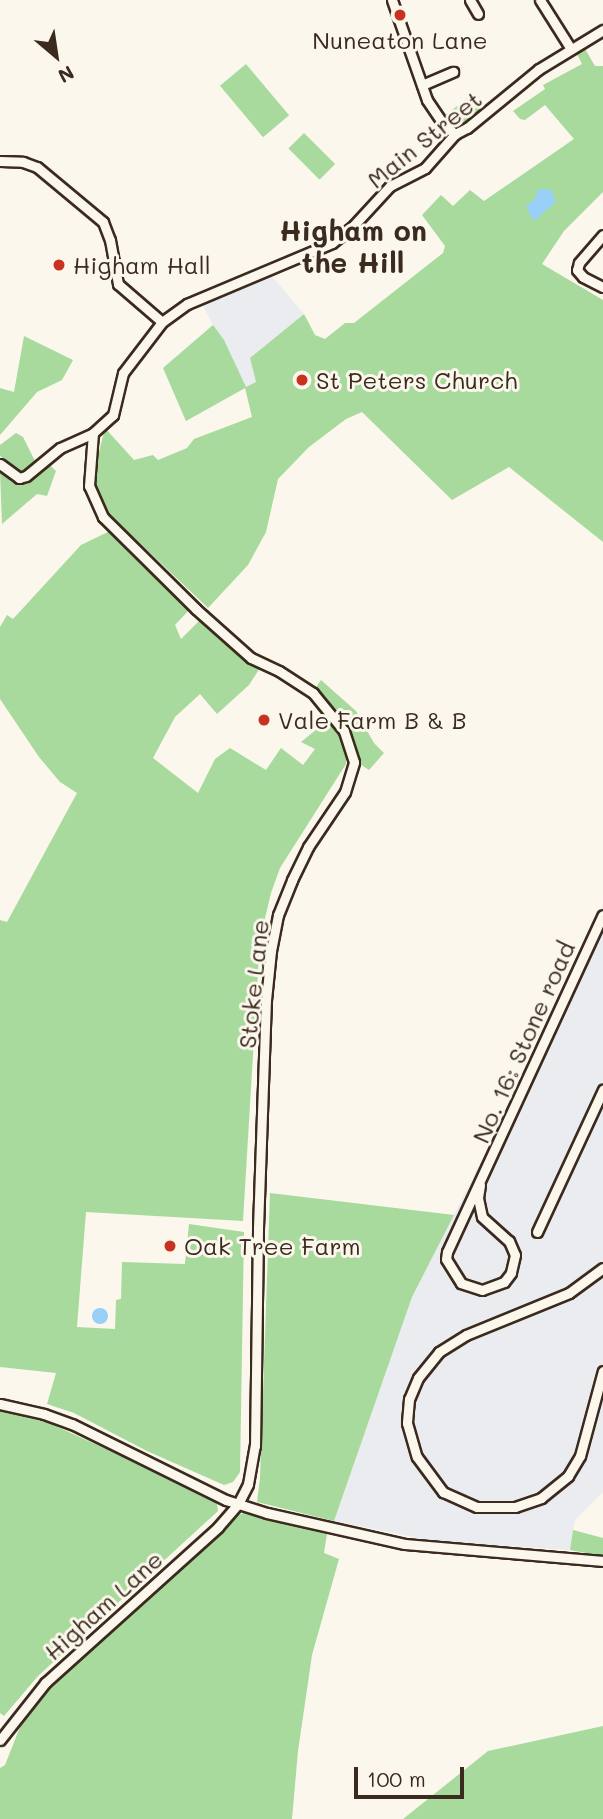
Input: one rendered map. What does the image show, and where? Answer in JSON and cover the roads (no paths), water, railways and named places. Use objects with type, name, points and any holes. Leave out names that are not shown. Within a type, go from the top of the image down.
[{"type":"street","points":[[392,0],[422,85],[437,118],[455,134]]},
{"type":"street","points":[[474,7],[486,0]]},
{"type":"street","points":[[540,0],[571,49]]},
{"type":"street","name":"Main Street","points":[[93,433],[113,415],[123,373],[162,322],[187,304],[332,243],[354,225],[390,186],[425,168],[455,134],[467,128],[539,69],[603,30]]},
{"type":"street","points":[[422,85],[453,72]]},
{"type":"street","points":[[0,162],[23,162],[37,167],[103,222],[110,240],[118,284],[162,322]]},
{"type":"street","points":[[603,235],[579,263],[577,270],[583,277],[603,287]]},
{"type":"street","points":[[0,464],[19,478],[26,476],[60,448],[93,433]]},
{"type":"street","name":"Stoke Lane","points":[[93,433],[89,486],[103,517],[196,609],[251,658],[279,671],[313,693],[337,719],[354,753],[353,772],[345,792],[308,847],[292,880],[278,915],[271,951],[259,1214],[255,1446],[248,1484],[238,1504]]},
{"type":"street","name":"No. 16: Stone road","points":[[480,1185],[478,1198],[482,1217],[509,1241],[514,1255],[511,1273],[504,1282],[482,1290],[461,1283],[446,1259],[603,915]]},
{"type":"street","points":[[537,1232],[603,1090]]},
{"type":"street","points":[[603,1268],[569,1293],[466,1335],[439,1352],[418,1378],[409,1399],[407,1423],[417,1457],[443,1492],[477,1507],[515,1507],[541,1498],[568,1476],[580,1456],[603,1371]]},
{"type":"street","points":[[0,1404],[44,1414],[72,1424],[238,1504],[345,1533],[440,1548],[534,1553],[603,1561]]},
{"type":"street","name":"Higham Lane","points":[[0,1740],[45,1683],[218,1527],[238,1504]]},
{"type":"water","points":[[551,190],[556,202],[534,221],[526,207],[537,196],[536,191]]},
{"type":"water","points":[[97,1308],[103,1308],[108,1316],[106,1322],[97,1324],[92,1319],[92,1313]]},
{"type":"place","name":"Nuneaton Lane","points":[[400,15]]},
{"type":"place","name":"Higham Hall","points":[[59,265]]},
{"type":"place","name":"St Peters Church","points":[[302,380]]},
{"type":"place","name":"Vale Farm B & B","points":[[264,720]]},
{"type":"place","name":"Oak Tree Farm","points":[[170,1246]]},
{"type":"district","name":"Higham on the Hill","points":[[353,246]]}]
